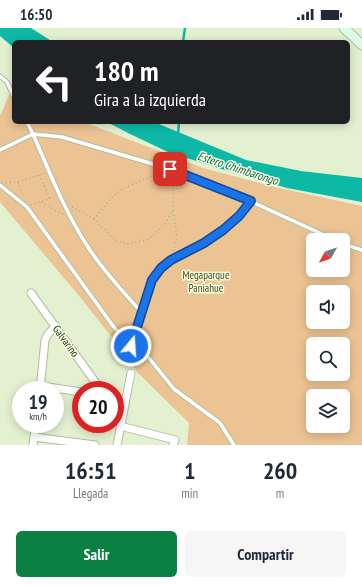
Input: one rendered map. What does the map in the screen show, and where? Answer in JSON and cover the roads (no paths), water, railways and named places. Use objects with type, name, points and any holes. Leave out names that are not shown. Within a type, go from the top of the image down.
[{"type":"main road","points":[[344,28],[362,45]]},
{"type":"street","name":"Galvarino","points":[[31,293],[96,381]]},
{"type":"street","points":[[42,381],[45,340],[48,334],[56,326]]},
{"type":"street","points":[[124,408],[131,373]]},
{"type":"street","points":[[124,427],[175,440],[174,445]]},
{"type":"street","points":[[33,445],[35,433]]},
{"type":"street","points":[[117,445],[119,433]]},
{"type":"street","points":[[34,437],[95,445]]},
{"type":"lane","points":[[0,76],[7,82],[12,93]]},
{"type":"lane","points":[[28,124],[71,219],[88,248],[107,273],[142,313]]},
{"type":"lane","points":[[0,150],[33,134],[62,137],[181,173],[250,201],[320,233]]},
{"type":"lane","points":[[0,185],[27,207],[113,326],[131,346],[149,358],[174,389],[220,423],[234,445]]},
{"type":"lane","points":[[131,346],[152,280],[161,268],[171,260],[204,243],[223,230],[239,216],[250,201]]},
{"type":"lane","points":[[350,246],[362,250]]},
{"type":"water","points":[[0,28],[31,28],[50,40],[12,40],[12,46],[0,36]]},
{"type":"water","name":"Estero Chimbarongo","points":[[111,124],[159,124],[246,160],[301,171],[362,178],[362,202],[287,188],[231,172],[168,152]]},
{"type":"waterway","points":[[183,40],[185,28]]},
{"type":"waterway","points":[[178,135],[179,124]]},
{"type":"park label","name":"Megaparque Paniahue","points":[[206,281]]}]
